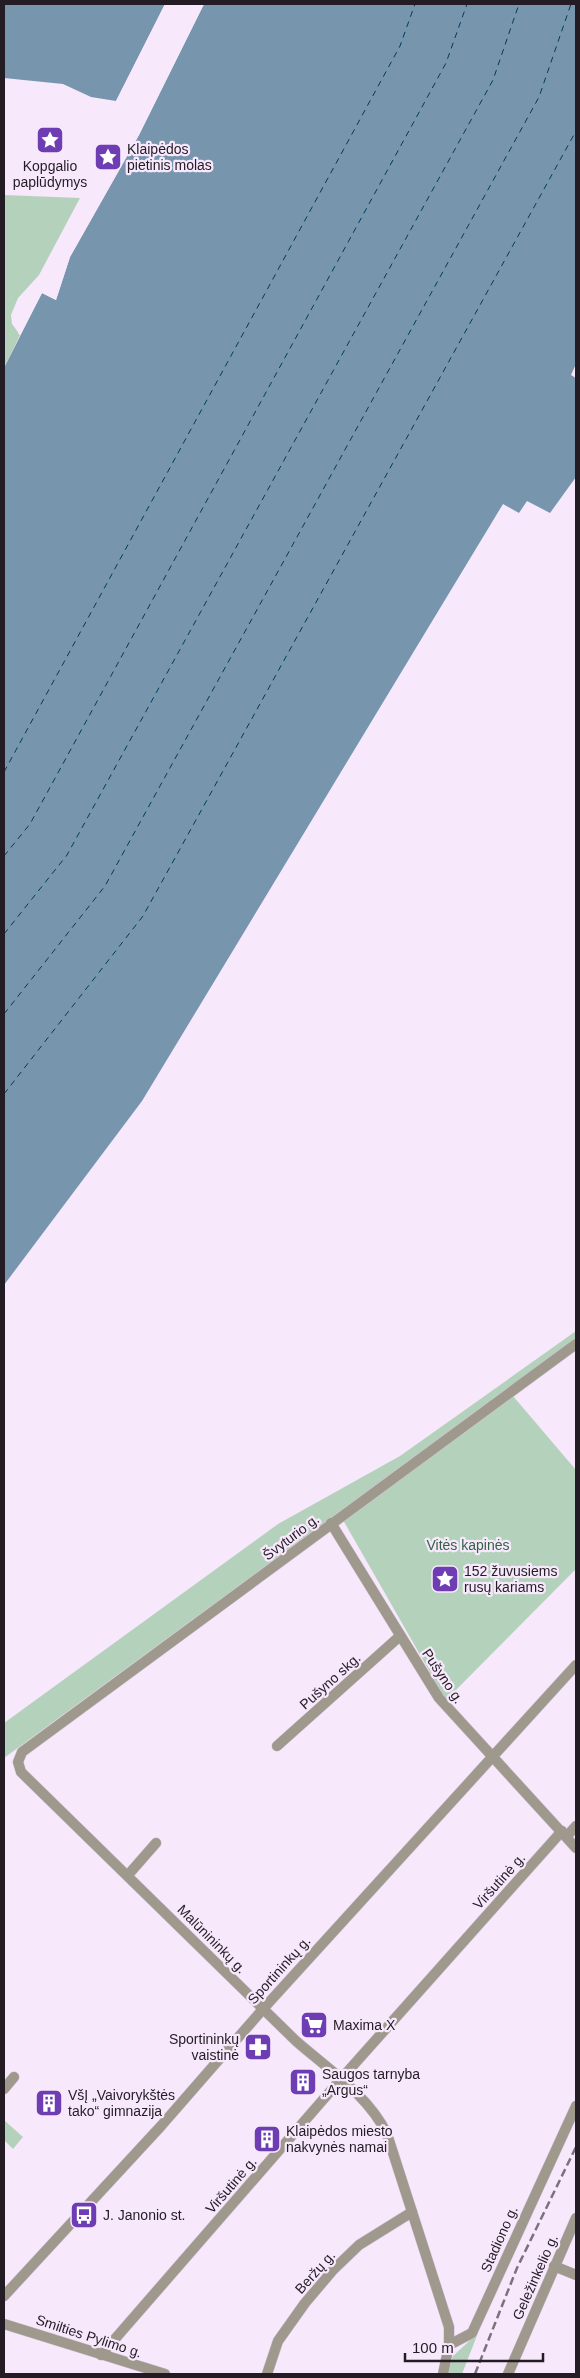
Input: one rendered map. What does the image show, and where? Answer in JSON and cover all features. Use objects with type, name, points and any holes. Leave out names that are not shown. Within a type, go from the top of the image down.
[{"type":"street","name":"Švyturio g.","points":[[22,1752],[576,1344]]},
{"type":"street","name":"Pušyno g.","points":[[331,1523],[439,1698],[576,1848]]},
{"type":"street","name":"Pušyno skg.","points":[[277,1746],[400,1636]]},
{"type":"street","name":"Sportininkų g.","points":[[4,2296],[161,2126],[263,2009],[576,1665]]},
{"type":"street","name":"Malūnininkų g.","points":[[22,1752],[18,1762],[21,1772],[296,2041],[341,2079],[379,2118],[387,2134],[448,2327],[449,2346]]},
{"type":"street","points":[[564,1834],[576,1826]]},
{"type":"street","name":"Viršutinė g.","points":[[101,2355],[341,2079],[564,1834]]},
{"type":"street","points":[[128,1875],[156,1843]]},
{"type":"street","points":[[4,2089],[14,2077]]},
{"type":"street","name":"Stadiono g.","points":[[449,2346],[472,2333],[576,2106]]},
{"type":"street","name":"Beržų g.","points":[[267,2374],[278,2342],[305,2303],[333,2270],[359,2245],[412,2212]]},
{"type":"street","name":"Geležinkelio g.","points":[[508,2374],[576,2218]]},
{"type":"street","points":[[554,2266],[576,2276]]},
{"type":"street","name":"Smilties Pylimo g.","points":[[4,2324],[165,2374]]},
{"type":"street","points":[[443,2374],[449,2346]]},
{"type":"green space","points":[[4,195],[80,198],[39,275],[18,298],[11,315],[12,324],[20,335],[4,368]]},
{"type":"green space","points":[[576,1331],[576,1338],[4,1758],[4,1723],[278,1524],[400,1456]]},
{"type":"green space","name":"Vitės kapinės","points":[[513,1396],[576,1470],[576,1569],[446,1700],[343,1520]]},
{"type":"green space","points":[[4,2120],[23,2137],[13,2149],[4,2140]]},
{"type":"green space","points":[[478,2333],[462,2374],[447,2374],[453,2356]]},
{"type":"water","points":[[4,4],[165,4],[116,101],[91,97],[63,84],[4,78]]},
{"type":"water","points":[[204,4],[576,4],[576,364],[571,375],[576,378],[576,477],[550,513],[527,501],[519,513],[503,504],[142,1101],[4,1285],[4,368],[42,293],[56,300],[70,257],[139,135]]},
{"type":"pier","points":[[165,4],[167,5],[118,102],[115,103]]},
{"type":"pier","points":[[201,4],[204,4],[139,135],[70,257],[56,300],[42,293],[20,335],[18,333],[40,291],[54,296],[68,255],[137,134]]},
{"type":"ferry route","points":[[4,772],[400,46],[415,4]]},
{"type":"ferry route","points":[[4,856],[30,824],[446,63],[467,4]]},
{"type":"ferry route","points":[[4,934],[67,855],[493,80],[519,4]]},
{"type":"ferry route","points":[[4,1014],[105,886],[539,97],[571,4]]},
{"type":"ferry route","points":[[4,1094],[143,916],[576,131]]},
{"type":"railway","points":[[475,2374],[517,2268],[576,2147]]},
{"type":"place","name":"Kopgalio paplūdymys","points":[[50,140]]},
{"type":"place","name":"Klaipėdos pietinis molas","points":[[108,157]]},
{"type":"place","name":"152 žuvusiems rusų kariams","points":[[445,1579]]},
{"type":"place","name":"Maxima X","points":[[314,2025]]},
{"type":"place","name":"Sportininkų vaistinė","points":[[258,2047]]},
{"type":"place","name":"Saugos tarnyba „Argus“","points":[[303,2082]]},
{"type":"place","name":"VšĮ „Vaivorykštės tako“ gimnazija","points":[[49,2103]]},
{"type":"place","name":"Klaipėdos miesto nakvynės namai","points":[[267,2139]]},
{"type":"place","name":"J. Janonio st.","points":[[84,2215]]}]
